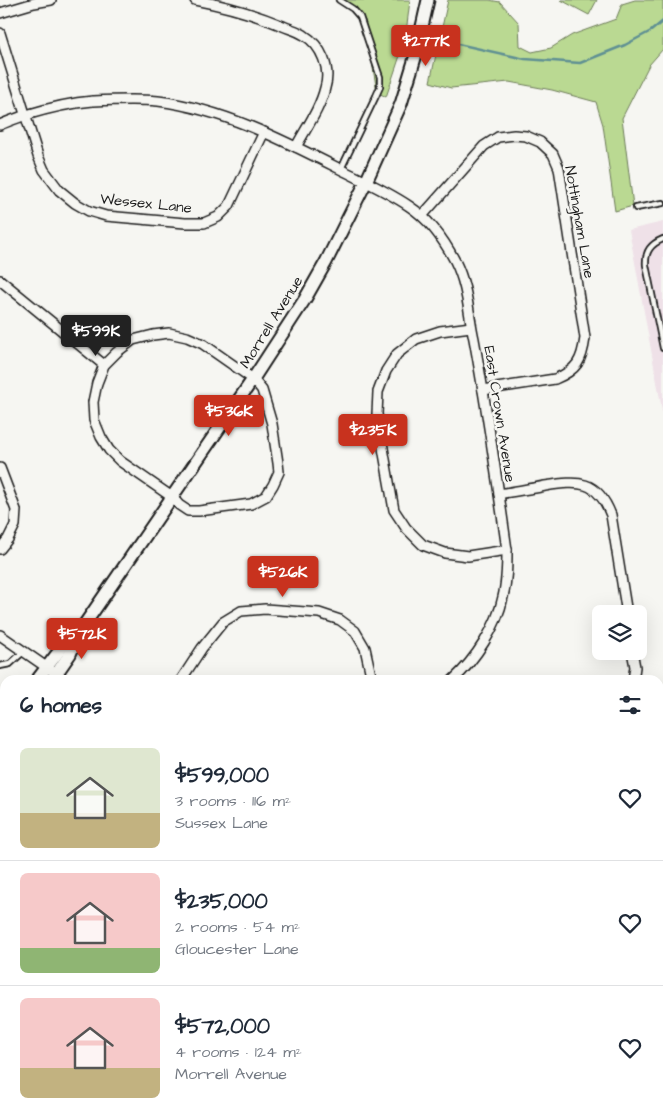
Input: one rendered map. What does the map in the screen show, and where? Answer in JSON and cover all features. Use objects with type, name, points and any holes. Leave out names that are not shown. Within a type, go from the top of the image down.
[{"type":"street","points":[[0,13],[51,0]]},
{"type":"street","points":[[195,0],[220,3],[266,19],[305,35],[320,50],[326,66],[326,88],[296,147]]},
{"type":"street","name":"Morrell Avenue","points":[[55,675],[63,646],[80,631],[254,379],[305,299],[326,262],[366,182],[398,111],[417,51],[428,0]]},
{"type":"street","name":"Wessex Lane","points":[[0,33],[44,170],[59,190],[75,203],[90,211],[106,216],[204,223],[218,216],[229,206],[264,132]]},
{"type":"street","name":"East Crown Avenue","points":[[0,125],[51,108],[80,102],[121,100],[158,102],[197,109],[264,132],[341,169],[409,206],[436,231],[455,262],[468,297],[471,327],[483,390],[507,550],[507,575],[503,599],[494,625],[480,649],[458,675]]},
{"type":"street","name":"Nottingham Lane","points":[[422,216],[484,146],[498,138],[514,135],[526,136],[540,142],[553,154],[559,168],[584,329],[583,352],[576,366],[566,375],[555,379],[483,390]]},
{"type":"street","points":[[0,280],[104,365]]},
{"type":"street","points":[[471,327],[440,331],[416,339],[397,354],[386,371],[378,392],[377,414],[394,510],[406,528],[423,544],[446,553],[468,556],[507,550]]},
{"type":"street","points":[[169,333],[187,337],[203,344],[254,379],[262,390],[272,424],[279,472],[266,496],[251,504],[188,511],[172,497],[120,461],[109,450],[94,420],[92,402],[104,365],[133,340],[169,333]]},
{"type":"street","points":[[0,468],[16,510],[15,525],[0,549]]},
{"type":"street","points":[[499,494],[569,482],[585,484],[599,492],[607,503],[611,515],[625,605]]},
{"type":"street","points":[[184,675],[202,648],[223,622],[241,611],[265,609],[319,613],[340,620],[354,631],[365,648],[371,675]]},
{"type":"street","points":[[0,635],[55,675]]},
{"type":"street","points":[[634,660],[634,675]]},
{"type":"lane","points":[[339,0],[353,9],[360,17],[380,77],[380,86],[376,96],[341,169]]},
{"type":"lane","points":[[636,208],[663,203]]},
{"type":"lane","points":[[663,239],[651,246],[646,258],[663,348]]},
{"type":"lane","points":[[659,328],[663,334]]},
{"type":"lane","points":[[0,666],[10,664],[22,652]]},
{"type":"shaded area","points":[[663,222],[663,415],[629,230]]},
{"type":"green space","points":[[343,0],[410,0],[405,41],[386,97],[377,92],[365,20]]},
{"type":"green space","points":[[448,0],[489,0],[500,2],[519,23],[520,46],[532,52],[551,48],[572,35],[616,19],[622,4],[635,0],[663,0],[663,49],[649,65],[622,118],[633,206],[615,211],[603,125],[596,102],[552,90],[509,82],[451,88],[430,82]]},
{"type":"green space","points":[[561,0],[597,0],[589,15]]},
{"type":"waterway","points":[[458,44],[525,59],[580,63],[625,45],[651,31],[663,21]]}]
